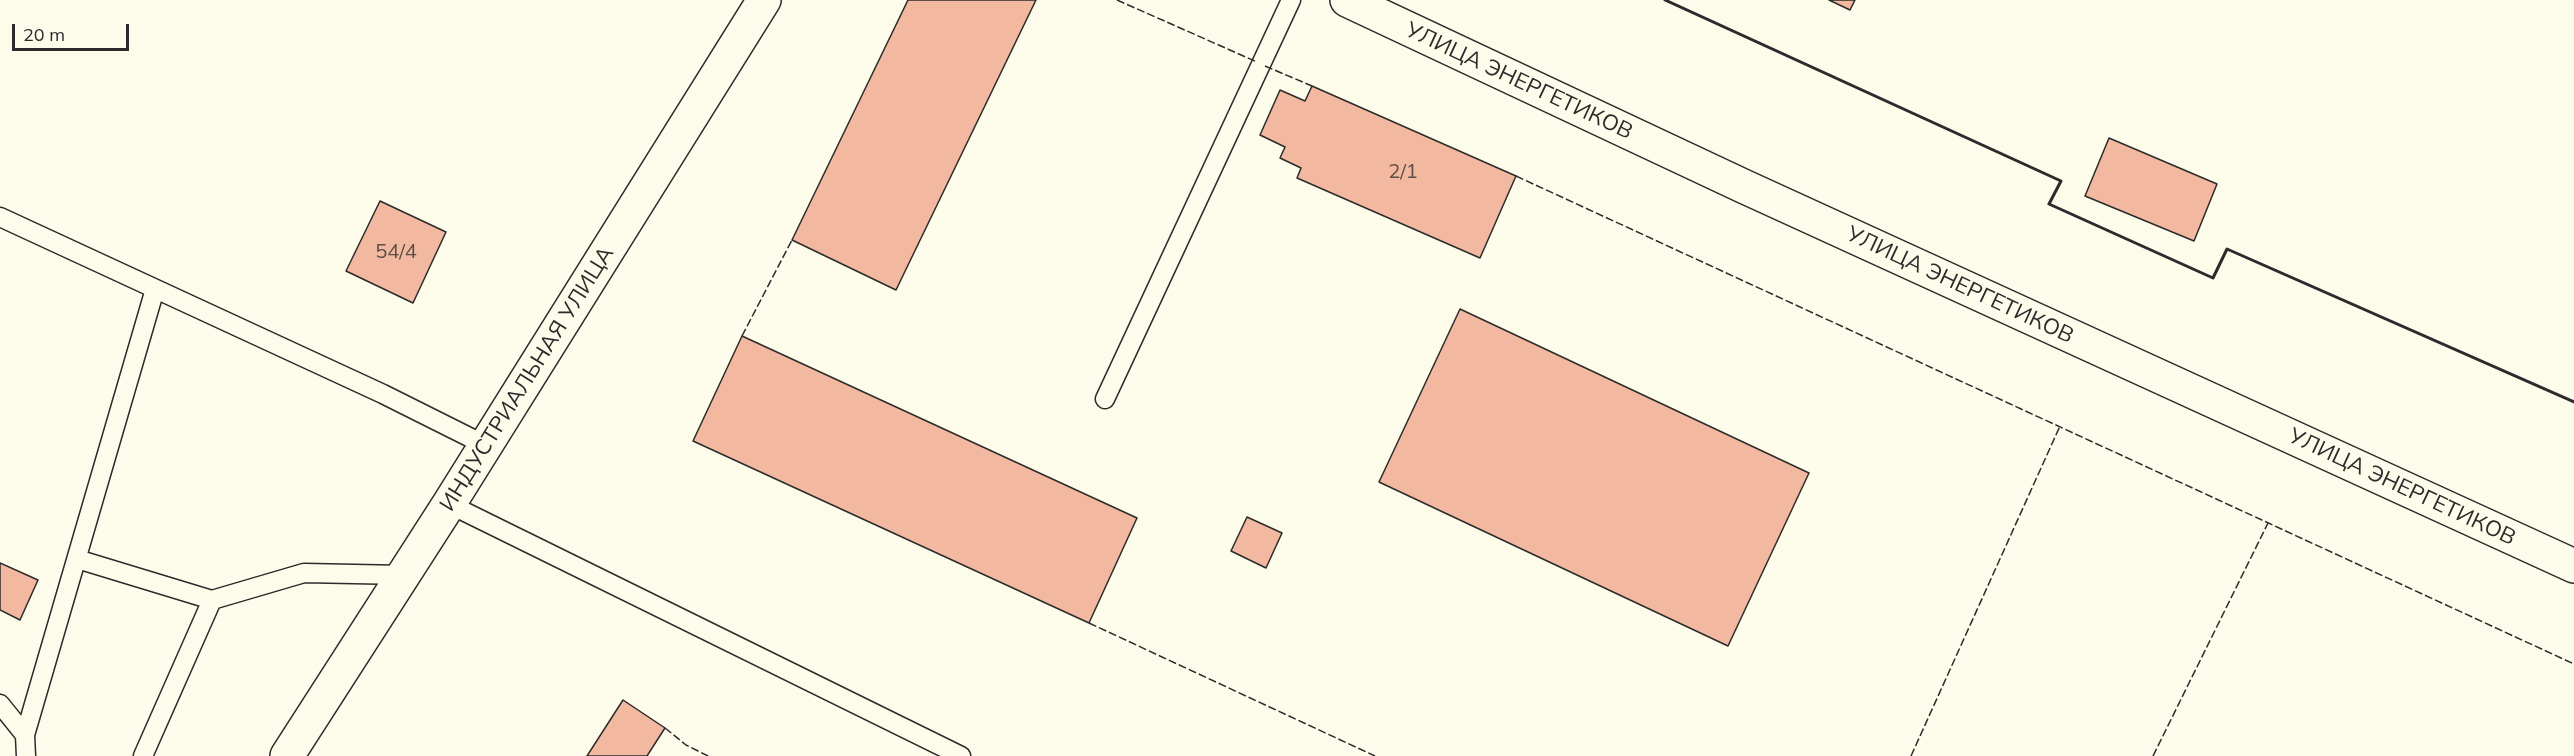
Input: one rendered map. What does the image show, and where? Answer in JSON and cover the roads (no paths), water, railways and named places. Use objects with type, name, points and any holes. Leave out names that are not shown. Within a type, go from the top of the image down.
[{"type":"street","name":"ИНДУСТРИАЛЬНАЯ УЛИЦА","points":[[287,756],[449,504],[764,0]]},
{"type":"street","name":"УЛИЦА ЭНЕРГЕТИКОВ","points":[[1347,0],[1743,186],[2574,566]]},
{"type":"lane","points":[[1105,399],[1291,0]]},
{"type":"lane","points":[[0,217],[383,394],[484,445]]},
{"type":"lane","points":[[26,756],[25,735],[155,289]]},
{"type":"lane","points":[[449,504],[962,756]]},
{"type":"lane","points":[[76,559],[212,600],[304,573],[404,575]]},
{"type":"lane","points":[[142,756],[212,600]]},
{"type":"lane","points":[[0,704],[25,735]]}]
